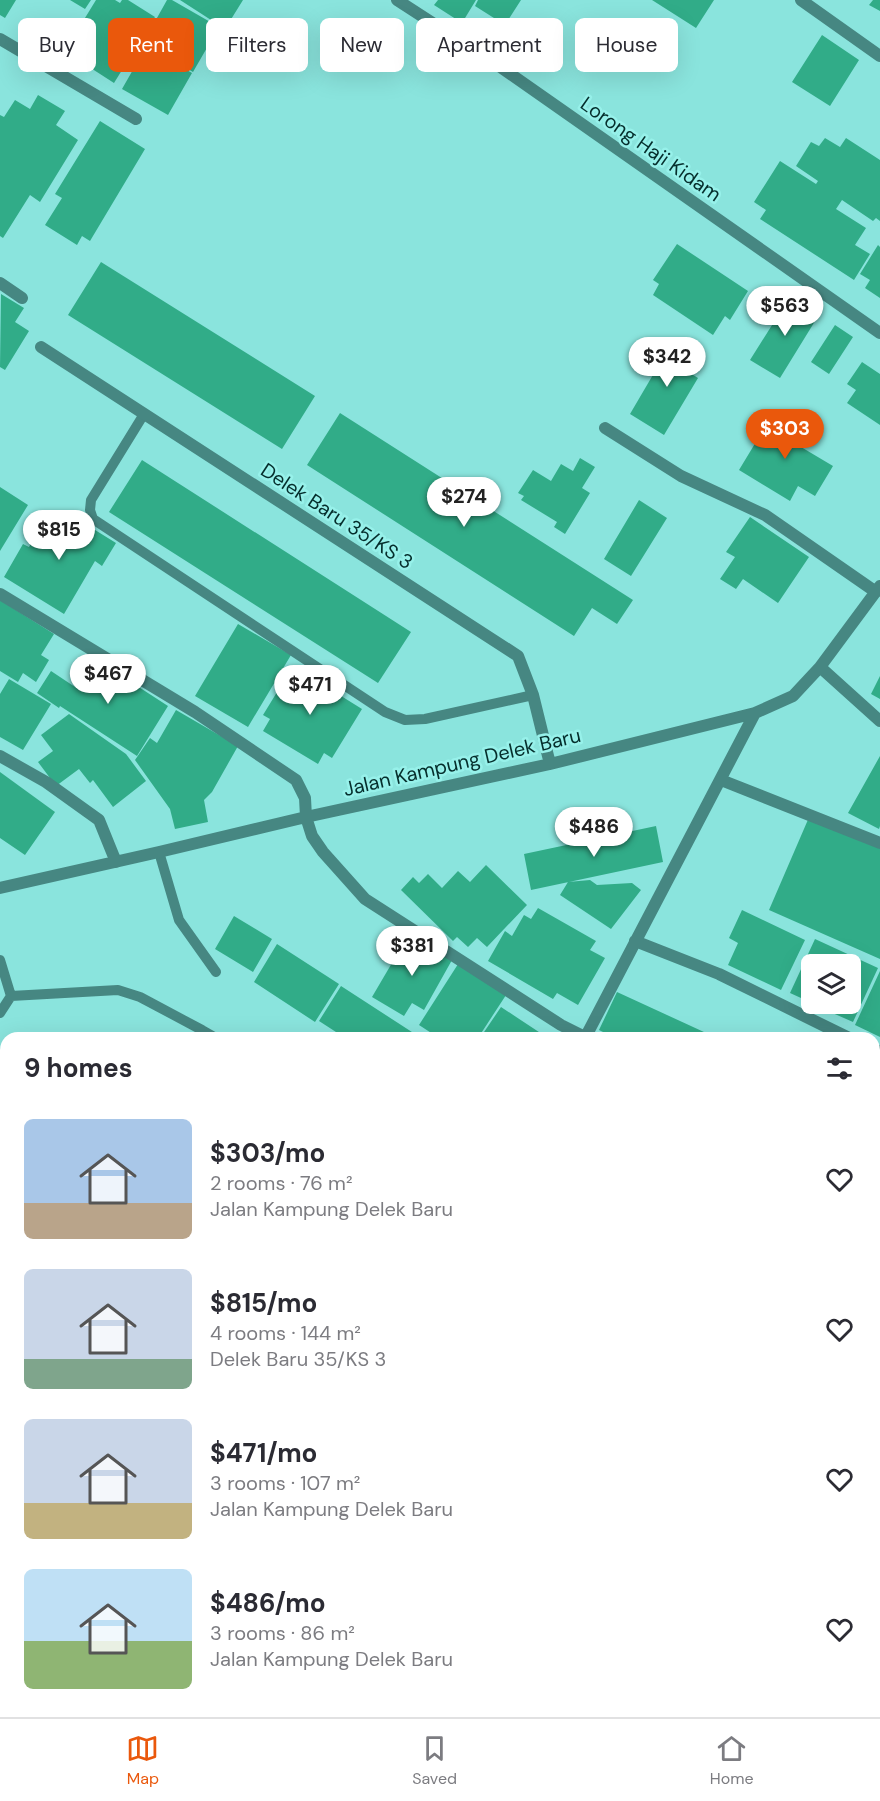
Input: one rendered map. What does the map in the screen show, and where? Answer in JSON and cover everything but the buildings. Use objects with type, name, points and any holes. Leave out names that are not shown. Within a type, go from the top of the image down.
[{"type":"street","name":"Lorong Haji Kidam","points":[[397,0],[502,68],[880,333]]},
{"type":"street","points":[[801,0],[880,56]]},
{"type":"street","points":[[0,39],[136,119]]},
{"type":"street","points":[[0,283],[22,298]]},
{"type":"street","name":"Delek Baru 35/KS 3","points":[[41,346],[518,656],[533,696],[550,764]]},
{"type":"street","points":[[605,428],[681,476],[765,515],[878,589]]},
{"type":"street","name":"Jalan Kampung Delek Baru","points":[[1,887],[550,764],[755,713],[793,696],[820,667],[878,589]]},
{"type":"street","points":[[0,594],[195,712],[296,780],[305,798],[306,817],[312,836],[322,852],[365,899],[574,1032]]},
{"type":"street","points":[[820,667],[880,721]]},
{"type":"street","points":[[588,1032],[755,713]]},
{"type":"street","points":[[0,756],[46,782],[99,820],[116,862]]},
{"type":"street","points":[[721,780],[880,843]]},
{"type":"street","points":[[635,941],[719,974],[837,1032]]},
{"type":"lane","points":[[144,414],[91,500],[90,510],[93,519],[385,712],[405,720],[425,719],[533,696]]},
{"type":"lane","points":[[159,852],[179,920],[216,972]]},
{"type":"lane","points":[[0,960],[11,996],[0,1013]]},
{"type":"lane","points":[[11,996],[118,990],[140,997],[197,1032]]}]
